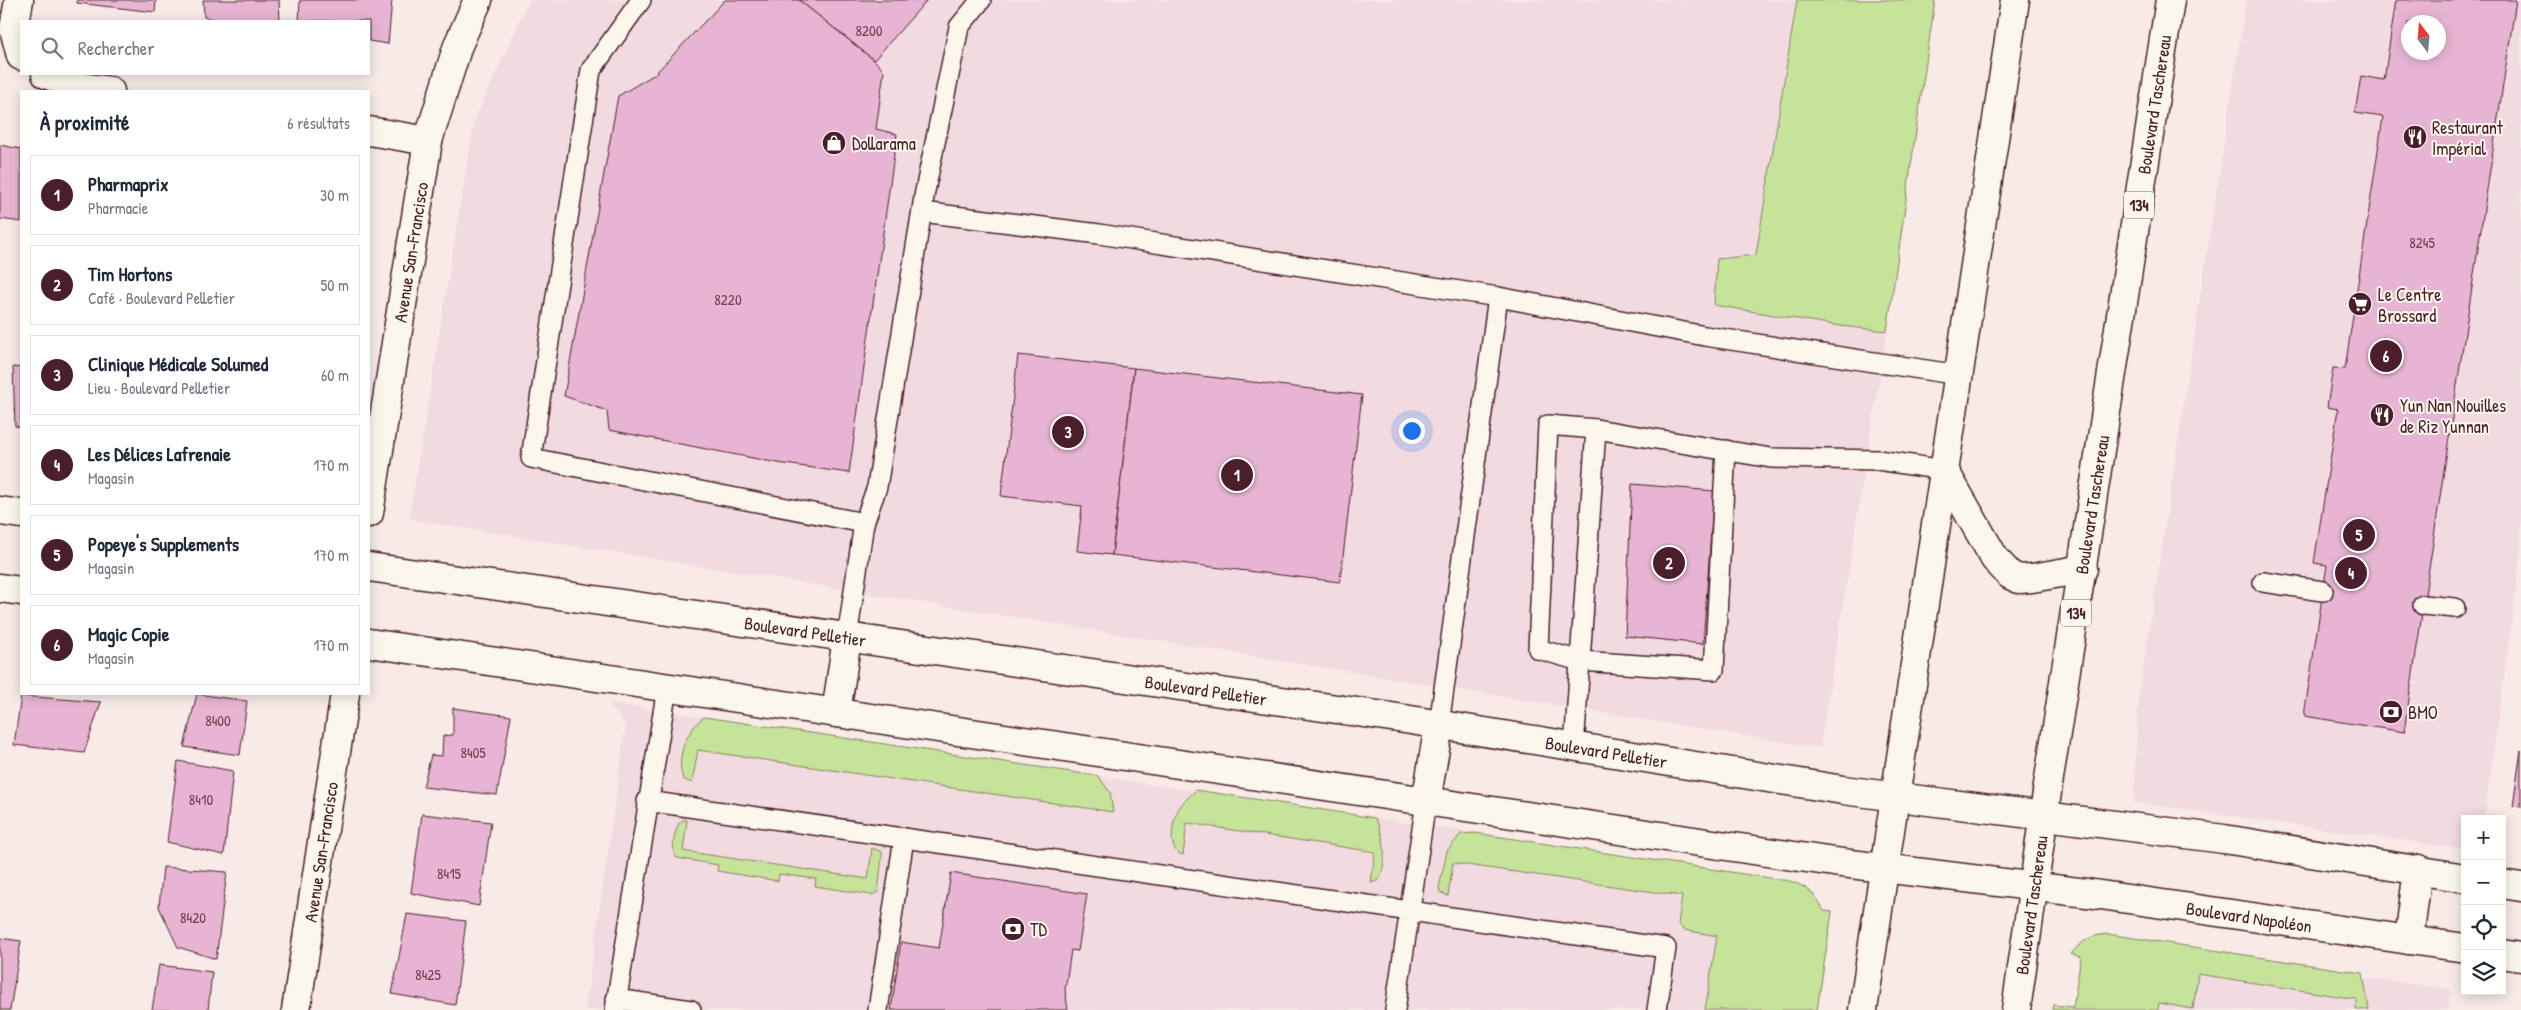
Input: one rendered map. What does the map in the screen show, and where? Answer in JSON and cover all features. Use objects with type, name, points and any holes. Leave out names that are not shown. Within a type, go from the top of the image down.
[{"type":"street","points":[[19,0],[14,29],[20,52]]},
{"type":"street","name":"Avenue San-Francisco","points":[[370,507],[428,141],[458,45],[478,0]]},
{"type":"street","points":[[1863,1010],[2015,0]]},
{"type":"street","name":"Boulevard Taschereau","points":[[2016,1010],[2044,816],[2170,0]]},
{"type":"street","points":[[49,75],[80,87],[102,90]]},
{"type":"street","points":[[370,130],[428,141]]},
{"type":"street","points":[[1944,470],[1995,559],[2010,575],[2018,579],[2032,578],[2083,569]]},
{"type":"street","points":[[0,511],[20,514]]},
{"type":"street","name":"Boulevard Pelletier","points":[[370,567],[1439,726],[1895,796],[2044,816]]},
{"type":"street","points":[[0,588],[20,591]]},
{"type":"street","points":[[836,713],[847,638]]},
{"type":"street","points":[[370,644],[1884,869],[2034,887]]},
{"type":"street","name":"Avenue San-Francisco","points":[[296,1010],[345,695]]},
{"type":"street","points":[[1426,802],[1439,726]]},
{"type":"street","points":[[2044,816],[2234,841],[2461,877]]},
{"type":"street","points":[[2409,940],[2418,869]]},
{"type":"street","points":[[2506,885],[2521,887]]},
{"type":"street","name":"Boulevard Napoléon","points":[[2034,887],[2461,947]]},
{"type":"street","points":[[2506,955],[2521,957]]},
{"type":"lane","points":[[641,0],[591,70],[530,458],[864,523]]},
{"type":"lane","points":[[847,638],[864,523],[877,487],[922,212],[959,27],[981,0]]},
{"type":"lane","points":[[922,212],[1099,234],[1498,297],[1705,336],[1959,375]]},
{"type":"lane","points":[[1439,726],[1498,297]]},
{"type":"lane","points":[[1726,450],[1714,670],[1580,661],[1538,649],[1548,425],[1596,428],[1726,450],[1771,458],[1878,460],[1944,470]]},
{"type":"lane","points":[[1574,748],[1596,428]]},
{"type":"lane","points":[[2263,582],[2323,591]]},
{"type":"lane","points":[[2423,605],[2455,608]]},
{"type":"lane","points":[[667,688],[615,1004],[692,1010]]},
{"type":"lane","points":[[648,801],[1666,948],[1657,1010]]},
{"type":"lane","points":[[1395,1010],[1426,802]]},
{"type":"lane","points":[[878,1010],[904,838]]},
{"type":"shaded area","points":[[529,0],[1935,0],[1887,331],[1820,748],[409,519],[474,122]]},
{"type":"shaded area","name":"Le Centre Brossard","points":[[2246,0],[2521,0],[2521,555],[2485,815],[2461,815],[2461,848],[2134,802],[2138,702]]},
{"type":"shaded area","points":[[608,703],[1475,833],[1799,884],[1812,893],[1824,911],[1832,912],[1817,1010],[585,1010],[626,725]]},
{"type":"shaded area","points":[[2118,947],[2451,989],[2448,1010],[2077,1010]]},
{"type":"green space","points":[[1797,0],[1935,0],[1887,331],[1840,326],[1714,305],[1717,259],[1756,255]]},
{"type":"green space","points":[[704,717],[1098,776],[1110,792],[1113,812],[698,750],[692,783],[683,779],[681,771],[682,753],[692,729]]},
{"type":"green space","points":[[1196,790],[1375,818],[1381,833],[1384,849],[1384,865],[1379,880],[1371,883],[1375,852],[1187,823],[1183,855],[1178,853],[1172,836],[1175,817],[1185,800]]},
{"type":"green space","points":[[683,820],[687,820],[683,851],[868,879],[872,848],[882,852],[878,892],[872,895],[815,886],[816,879],[779,874],[778,881],[717,871],[718,865],[677,858],[673,845],[675,832]]},
{"type":"green space","points":[[1475,833],[1789,881],[1801,885],[1814,895],[1824,911],[1832,912],[1817,1010],[1705,1010],[1717,936],[1684,930],[1678,924],[1682,896],[1453,863],[1448,896],[1440,892],[1439,888],[1447,851],[1461,834]]},
{"type":"green space","points":[[2108,934],[2363,973],[2369,1010],[2356,1010],[2356,999],[2198,974],[2193,1009],[2159,1003],[2158,1010],[2053,1010],[2054,1005],[2073,1007],[2081,957],[2071,954],[2087,939]]},
{"type":"building","points":[[77,0],[156,0],[155,12],[77,3]]},
{"type":"building","points":[[203,0],[279,0],[280,20],[218,20],[204,17]]},
{"type":"building","points":[[300,0],[392,0],[388,44],[370,41],[370,20],[299,20]]},
{"type":"building","points":[[725,0],[799,0],[874,60],[884,71],[876,129],[897,134],[849,473],[778,463],[609,430],[607,411],[564,396],[618,96],[655,74]]},
{"type":"building","points":[[799,0],[927,0],[874,60]]},
{"type":"building","points":[[2396,0],[2516,0],[2404,732],[2304,716],[2327,565],[2314,563],[2338,409],[2327,407],[2333,368],[2345,369],[2383,117],[2355,113],[2361,76],[2384,80]]},
{"type":"building","points":[[0,145],[20,149],[20,222],[0,219]]},
{"type":"building","points":[[1018,355],[1134,368],[1112,555],[1077,551],[1082,506],[1001,496]]},
{"type":"building","points":[[13,367],[20,368],[20,427],[15,426]]},
{"type":"building","points":[[1134,368],[1362,395],[1340,582],[1112,555]]},
{"type":"building","points":[[1632,484],[1714,491],[1703,644],[1625,636]]},
{"type":"building","points":[[197,695],[247,701],[240,755],[184,747]]},
{"type":"building","points":[[21,696],[101,702],[84,753],[14,745]]},
{"type":"building","points":[[453,708],[511,716],[497,795],[423,787],[431,755],[442,756],[443,736],[453,735]]},
{"type":"building","points":[[2521,750],[2521,807],[2513,806]]},
{"type":"building","points":[[178,761],[233,771],[224,855],[167,842]]},
{"type":"building","points":[[422,814],[491,822],[479,906],[411,893]]},
{"type":"building","points":[[163,867],[227,872],[216,959],[178,947],[159,907]]},
{"type":"building","points":[[951,873],[1087,894],[1078,951],[1071,950],[1065,990],[1068,1010],[891,1010],[901,942],[939,948]]},
{"type":"building","points":[[407,914],[466,921],[455,1005],[392,994]]},
{"type":"building","points":[[0,938],[21,941],[10,1010],[0,1010]]},
{"type":"building","points":[[159,965],[212,972],[208,1010],[152,1010]]},
{"type":"place","name":"Restaurant Impérial","points":[[2415,137]]},
{"type":"place","name":"Dollarama","points":[[834,143]]},
{"type":"place","name":"Le Centre Brossard","points":[[2360,304]]},
{"type":"place","name":"Magic Copie","points":[[2386,356]]},
{"type":"place","name":"Yun Nan Nouilles de Riz Yunnan","points":[[2382,415]]},
{"type":"place","name":"Clinique Médicale Solumed","points":[[1068,432]]},
{"type":"place","name":"Pharmaprix","points":[[1237,475]]},
{"type":"place","name":"Popeye's Supplements","points":[[2359,535]]},
{"type":"place","name":"Tim Hortons","points":[[1669,563]]},
{"type":"place","name":"Les Délices Lafrenaie","points":[[2351,573]]},
{"type":"place","name":"BMO","points":[[2391,712]]},
{"type":"place","name":"TD","points":[[1013,929]]}]
